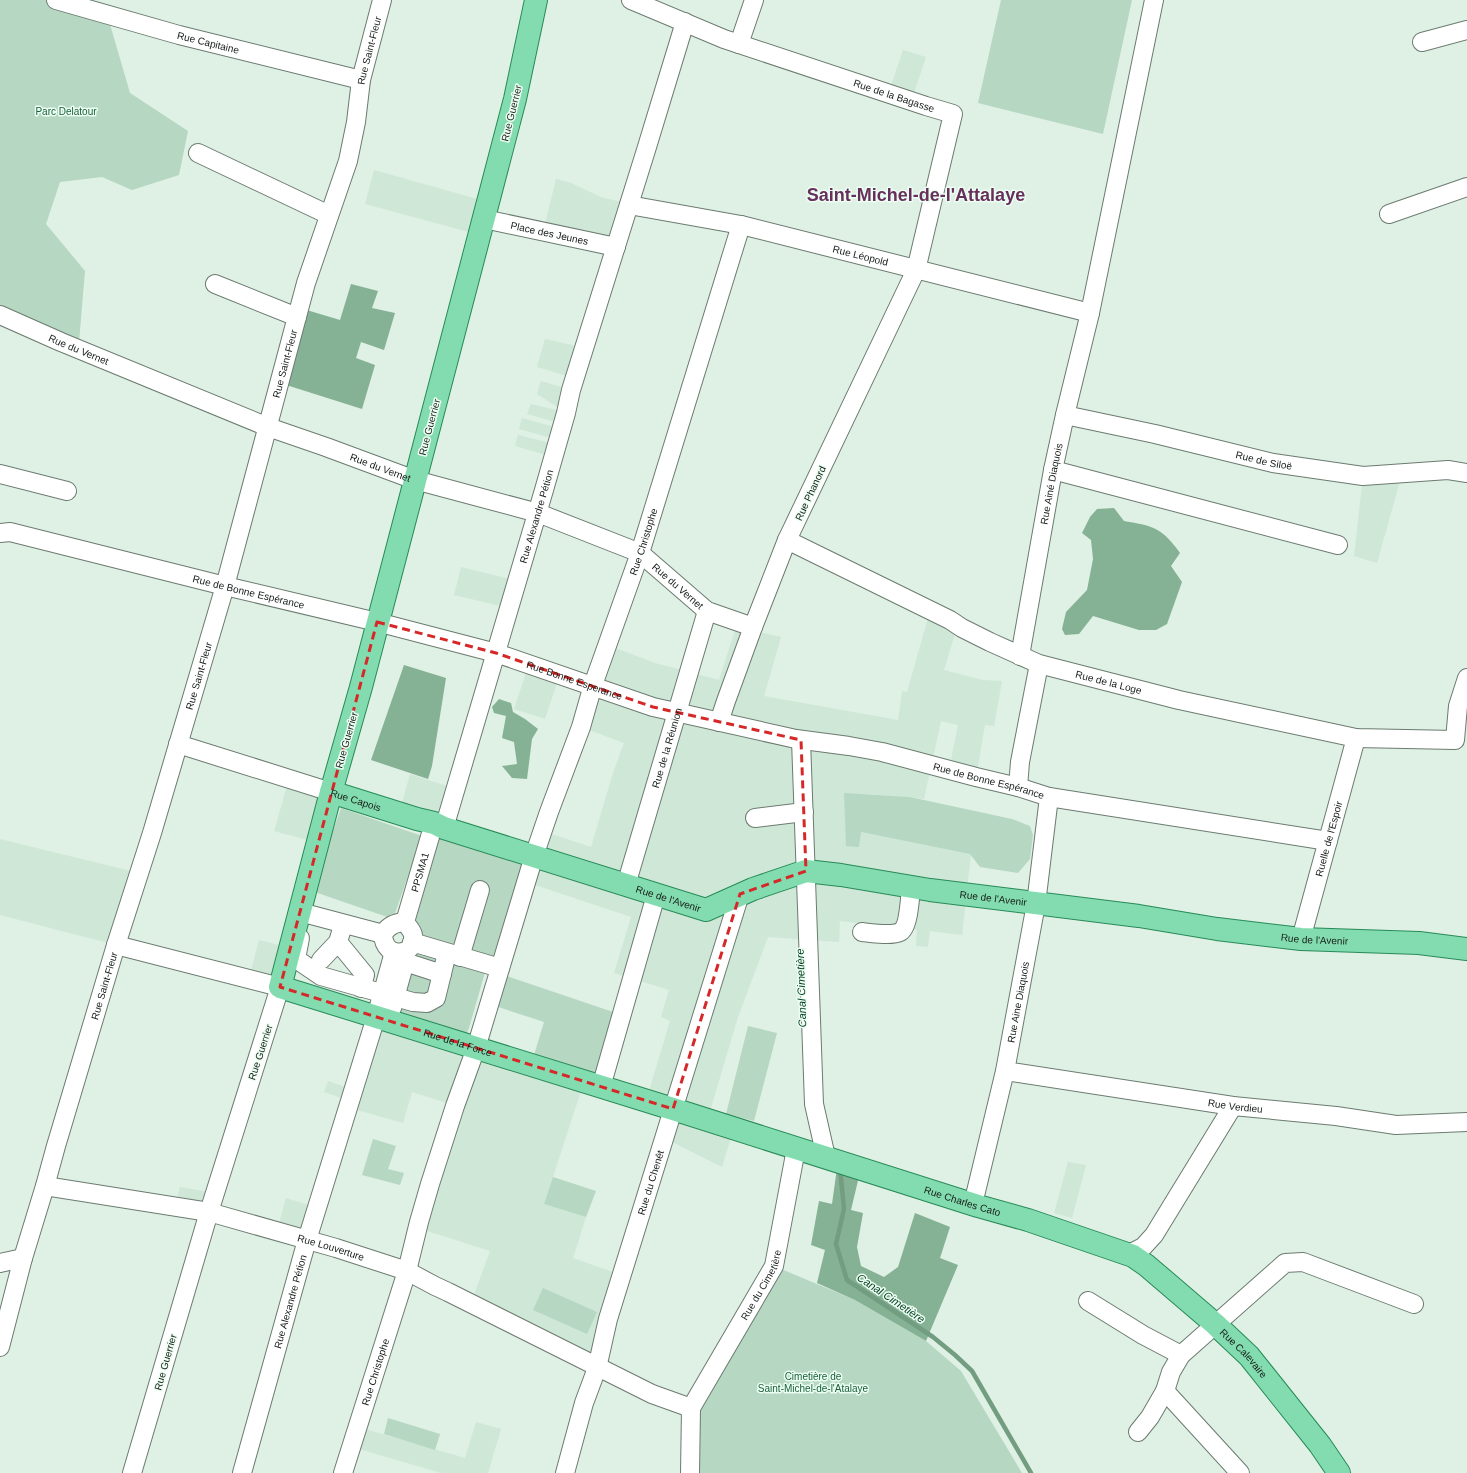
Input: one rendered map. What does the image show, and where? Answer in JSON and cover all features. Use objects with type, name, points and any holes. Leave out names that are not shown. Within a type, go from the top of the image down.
[{"type":"main road","name":"Rue Guerrier","points":[[280,987],[304,913],[331,792],[361,687],[516,99],[536,0]]},
{"type":"main road","points":[[516,99],[534,42],[543,0]]},
{"type":"main road","name":"Rue Capois","points":[[331,792],[534,856]]},
{"type":"main road","name":"Rue de l'Avenir","points":[[534,856],[706,910],[740,894],[806,871],[841,875],[911,887],[1139,916],[1217,929],[1301,939],[1418,942],[1467,949]]},
{"type":"main road","name":"Rue de la Force","points":[[280,987],[673,1109],[796,1149]]},
{"type":"main road","name":"Rue Charles Cato","points":[[796,1149],[1028,1220],[1129,1254]]},
{"type":"main road","name":"Rue Calevaire","points":[[1129,1254],[1146,1265],[1215,1324],[1249,1356],[1320,1445],[1339,1473]]},
{"type":"street","name":"Rue Capitaine","points":[[56,0],[179,35],[361,80]]},
{"type":"street","name":"Rue Saint-Fleur","points":[[0,1347],[23,1258],[56,1146],[116,945],[152,833],[225,586],[306,283],[348,161],[356,122],[361,80],[382,0]]},
{"type":"street","name":"Rue de la Bagasse","points":[[631,0],[724,39],[953,114],[916,270]]},
{"type":"street","points":[[739,44],[754,0]]},
{"type":"street","name":"Rue Ainé Diaquois","points":[[1020,656],[1053,470],[1090,313],[1154,0]]},
{"type":"street","name":"Rue Alexandre Pétion","points":[[439,825],[496,653],[538,513],[571,390],[685,22]]},
{"type":"street","points":[[1422,42],[1467,30]]},
{"type":"street","points":[[198,153],[329,214]]},
{"type":"street","points":[[1389,214],[1467,186]]},
{"type":"street","name":"Rue Léopold","points":[[629,204],[742,224],[916,270],[1090,313]]},
{"type":"street","name":"Place des Jeunes","points":[[484,220],[616,247]]},
{"type":"street","name":"Rue Christophe","points":[[343,1473],[407,1271],[430,1184],[455,1106],[476,1048],[548,812],[581,727],[593,685],[640,553],[742,224]]},
{"type":"street","name":"Rue Phanord","points":[[719,722],[753,627],[787,540],[916,270]]},
{"type":"street","points":[[215,284],[297,317]]},
{"type":"street","name":"Rue du Vernet","points":[[0,315],[61,342],[268,427],[415,480],[538,513],[640,553],[708,611],[753,627]]},
{"type":"street","name":"Rue de Siloë","points":[[1065,415],[1155,434],[1273,463],[1363,476],[1448,470],[1467,473]]},
{"type":"street","points":[[1053,470],[1338,545]]},
{"type":"street","points":[[0,474],[67,491]]},
{"type":"street","name":"Rue de Bonne Espérance","points":[[0,533],[10,532],[225,586],[377,622],[496,653]]},
{"type":"street","name":"Rue de la Loge","points":[[787,540],[950,620],[983,639],[1039,664],[1179,700],[1356,738],[1455,740],[1463,706]]},
{"type":"street","name":"Rue de la Réunion","points":[[626,885],[708,611]]},
{"type":"street","name":"Rue Bonne Esperance","points":[[496,653],[593,685],[653,707]]},
{"type":"street","points":[[1018,787],[1020,762],[1039,664]]},
{"type":"street","points":[[1463,706],[1467,678]]},
{"type":"street","name":"Rue de Bonne Espérance","points":[[653,707],[801,740],[882,752],[1018,787],[1050,797],[1328,841]]},
{"type":"street","name":"Ruelle de l'Espoir","points":[[1301,939],[1356,738]]},
{"type":"street","points":[[801,740],[814,1104],[826,1157]]},
{"type":"street","name":"Rue Capois","points":[[178,744],[331,792]]},
{"type":"street","name":"Rue Aine Diaquois","points":[[972,1204],[1005,1071],[1036,904],[1050,797]]},
{"type":"street","points":[[755,818],[804,812]]},
{"type":"street","name":"PPSMA1","points":[[405,922],[439,825]]},
{"type":"street","points":[[862,932],[894,934],[901,932],[906,925],[911,887]]},
{"type":"street","points":[[383,934],[304,913],[296,958],[321,976],[389,996],[413,1002],[427,1003],[436,998],[442,974],[454,955],[480,890]]},
{"type":"street","points":[[601,1087],[656,894]]},
{"type":"street","name":"Rue du Chenêt","points":[[565,1473],[584,1403],[597,1368],[608,1319],[740,894]]},
{"type":"street","points":[[382,1019],[404,952],[413,934],[405,922],[389,926],[383,934],[386,948],[404,952],[454,955],[500,968]]},
{"type":"street","points":[[321,960],[338,942],[343,924]]},
{"type":"street","points":[[338,942],[365,975],[362,988]]},
{"type":"street","name":"Rue de la Force","points":[[116,945],[280,987]]},
{"type":"street","points":[[404,952],[442,974]]},
{"type":"street","name":"Rue Guerrier","points":[[132,1473],[209,1212],[280,987]]},
{"type":"street","name":"Rue Alexandre Pétion","points":[[242,1473],[307,1240],[382,1019]]},
{"type":"street","name":"Rue Verdieu","points":[[1005,1071],[1233,1106],[1336,1116],[1396,1125],[1467,1122]]},
{"type":"street","points":[[1129,1254],[1143,1248],[1154,1235],[1233,1106]]},
{"type":"street","name":"Rue du Cimetière","points":[[691,1408],[774,1266],[796,1149]]},
{"type":"street","name":"Rue Louverture","points":[[45,1186],[209,1212],[407,1271],[597,1368],[652,1394],[691,1408]]},
{"type":"street","points":[[1154,1235],[1151,1244],[1150,1258],[1155,1273]]},
{"type":"street","points":[[0,1263],[23,1258]]},
{"type":"street","points":[[1138,1432],[1150,1417],[1165,1391],[1171,1372],[1181,1355],[1285,1263],[1303,1262],[1414,1304]]},
{"type":"street","points":[[1088,1301],[1143,1335],[1181,1355]]},
{"type":"street","points":[[1165,1391],[1240,1473]]},
{"type":"street","points":[[690,1473],[691,1408]]},
{"type":"highlighted area","points":[[377,622],[496,653],[653,707],[801,740],[806,871],[740,894],[673,1109],[280,987]]},
{"type":"shaded area","points":[[903,50],[926,57],[913,96],[890,89]]},
{"type":"shaded area","points":[[374,170],[488,202],[480,235],[365,204]]},
{"type":"shaded area","points":[[556,179],[571,183],[601,197],[629,204],[616,247],[543,232]]},
{"type":"shaded area","points":[[545,339],[585,348],[574,378],[537,367]]},
{"type":"shaded area","points":[[541,381],[571,390],[563,424],[527,414],[531,404],[565,412],[537,394]]},
{"type":"shaded area","points":[[522,418],[558,428],[555,439],[519,429]]},
{"type":"shaded area","points":[[518,435],[554,444],[550,456],[515,446]]},
{"type":"shaded area","points":[[1402,474],[1377,563],[1354,556],[1363,476]]},
{"type":"shaded area","points":[[461,567],[518,581],[509,608],[454,595]]},
{"type":"shaded area","points":[[930,611],[957,627],[944,670],[983,680],[1002,681],[994,726],[985,725],[976,777],[949,770],[958,725],[941,721],[924,799],[863,794],[861,832],[971,854],[962,935],[930,931],[928,947],[916,946],[917,930],[840,921],[839,942],[768,937],[738,1017],[707,1121],[734,1128],[722,1167],[664,1138],[673,1110],[646,1101],[670,1021],[661,1017],[669,990],[614,973],[631,917],[526,882],[542,831],[591,847],[613,773],[624,743],[581,727],[607,645],[655,663],[719,680],[736,627],[781,637],[764,696],[898,720],[902,691],[907,692]]},
{"type":"shaded area","points":[[529,664],[560,674],[545,719],[514,709]]},
{"type":"shaded area","points":[[410,774],[456,789],[444,828],[399,814]]},
{"type":"shaded area","points":[[289,779],[331,792],[319,843],[274,831]]},
{"type":"shaded area","points":[[0,839],[139,873],[116,945],[0,915]]},
{"type":"shaded area","points":[[259,940],[291,948],[280,987],[249,978]]},
{"type":"shaded area","points":[[376,1017],[584,1082],[544,1204],[586,1217],[573,1258],[621,1275],[597,1368],[471,1303],[490,1251],[418,1228],[447,1103],[412,1092],[403,1123],[357,1110],[366,1079]]},
{"type":"shaded area","points":[[328,1081],[354,1090],[350,1101],[324,1092]]},
{"type":"shaded area","points":[[1068,1162],[1086,1165],[1072,1218],[1054,1213]]},
{"type":"shaded area","points":[[180,1187],[215,1193],[209,1212],[175,1206]]},
{"type":"shaded area","points":[[286,1198],[318,1208],[307,1240],[277,1231]]},
{"type":"shaded area","points":[[476,1422],[501,1429],[488,1473],[441,1473],[359,1449],[365,1429],[465,1458]]},
{"type":"green space","name":"Parc Delatour","points":[[0,0],[56,0],[107,14],[130,93],[188,131],[179,175],[132,190],[102,177],[60,182],[46,224],[85,271],[78,354],[0,319]]},
{"type":"green space","points":[[1001,0],[1132,0],[1103,134],[978,103]]},
{"type":"green space","points":[[351,284],[378,291],[372,308],[395,313],[384,350],[361,342],[356,358],[375,365],[362,409],[280,383],[300,308],[340,320]]},
{"type":"green space","points":[[1114,508],[1124,521],[1150,527],[1162,533],[1180,553],[1171,566],[1182,582],[1167,624],[1156,630],[1139,630],[1093,616],[1079,634],[1065,635],[1062,629],[1066,612],[1087,590],[1093,559],[1091,540],[1082,533],[1090,517],[1097,509]]},
{"type":"green space","points":[[404,665],[446,678],[432,766],[428,779],[371,760]]},
{"type":"green space","points":[[499,699],[511,703],[513,712],[538,729],[532,739],[527,779],[512,778],[502,766],[517,764],[514,742],[502,738],[506,716],[494,713],[492,707]]},
{"type":"green space","points":[[844,793],[910,797],[1012,819],[1030,826],[1033,835],[1030,859],[1018,873],[980,867],[970,854],[861,832],[859,847],[846,846]]},
{"type":"green space","points":[[341,808],[422,836],[393,919],[312,891]]},
{"type":"green space","points":[[438,835],[526,861],[494,960],[417,934],[412,917]]},
{"type":"green space","points":[[413,947],[486,969],[469,1028],[467,1033],[463,1036],[384,1014]]},
{"type":"green space","points":[[498,973],[622,1015],[601,1087],[531,1065],[544,1022],[489,1004]]},
{"type":"green space","points":[[748,1026],[777,1033],[754,1121],[726,1114]]},
{"type":"green space","points":[[373,1139],[396,1146],[388,1169],[404,1173],[400,1185],[362,1175]]},
{"type":"green space","points":[[838,1161],[861,1168],[851,1210],[863,1213],[857,1247],[861,1266],[884,1277],[898,1267],[915,1213],[950,1227],[940,1258],[958,1265],[926,1341],[855,1300],[817,1283],[825,1250],[811,1245],[819,1201],[832,1204]]},
{"type":"green space","points":[[553,1177],[596,1191],[586,1217],[544,1204]]},
{"type":"green space","name":"Cimetière de Saint-Michel-de-l'Atalaye","points":[[774,1266],[855,1300],[926,1341],[961,1371],[1022,1473],[690,1473],[691,1408]]},
{"type":"green space","points":[[543,1288],[597,1312],[587,1334],[533,1310]]},
{"type":"green space","points":[[388,1418],[440,1434],[435,1450],[384,1434]]},
{"type":"waterway","name":"Canal Cimetière","points":[[840,1168],[844,1209],[836,1244],[847,1280],[933,1337],[972,1371],[1031,1473]]},
{"type":"district","name":"Saint-Michel-de-l'Attalaye","points":[[916,195]]}]
